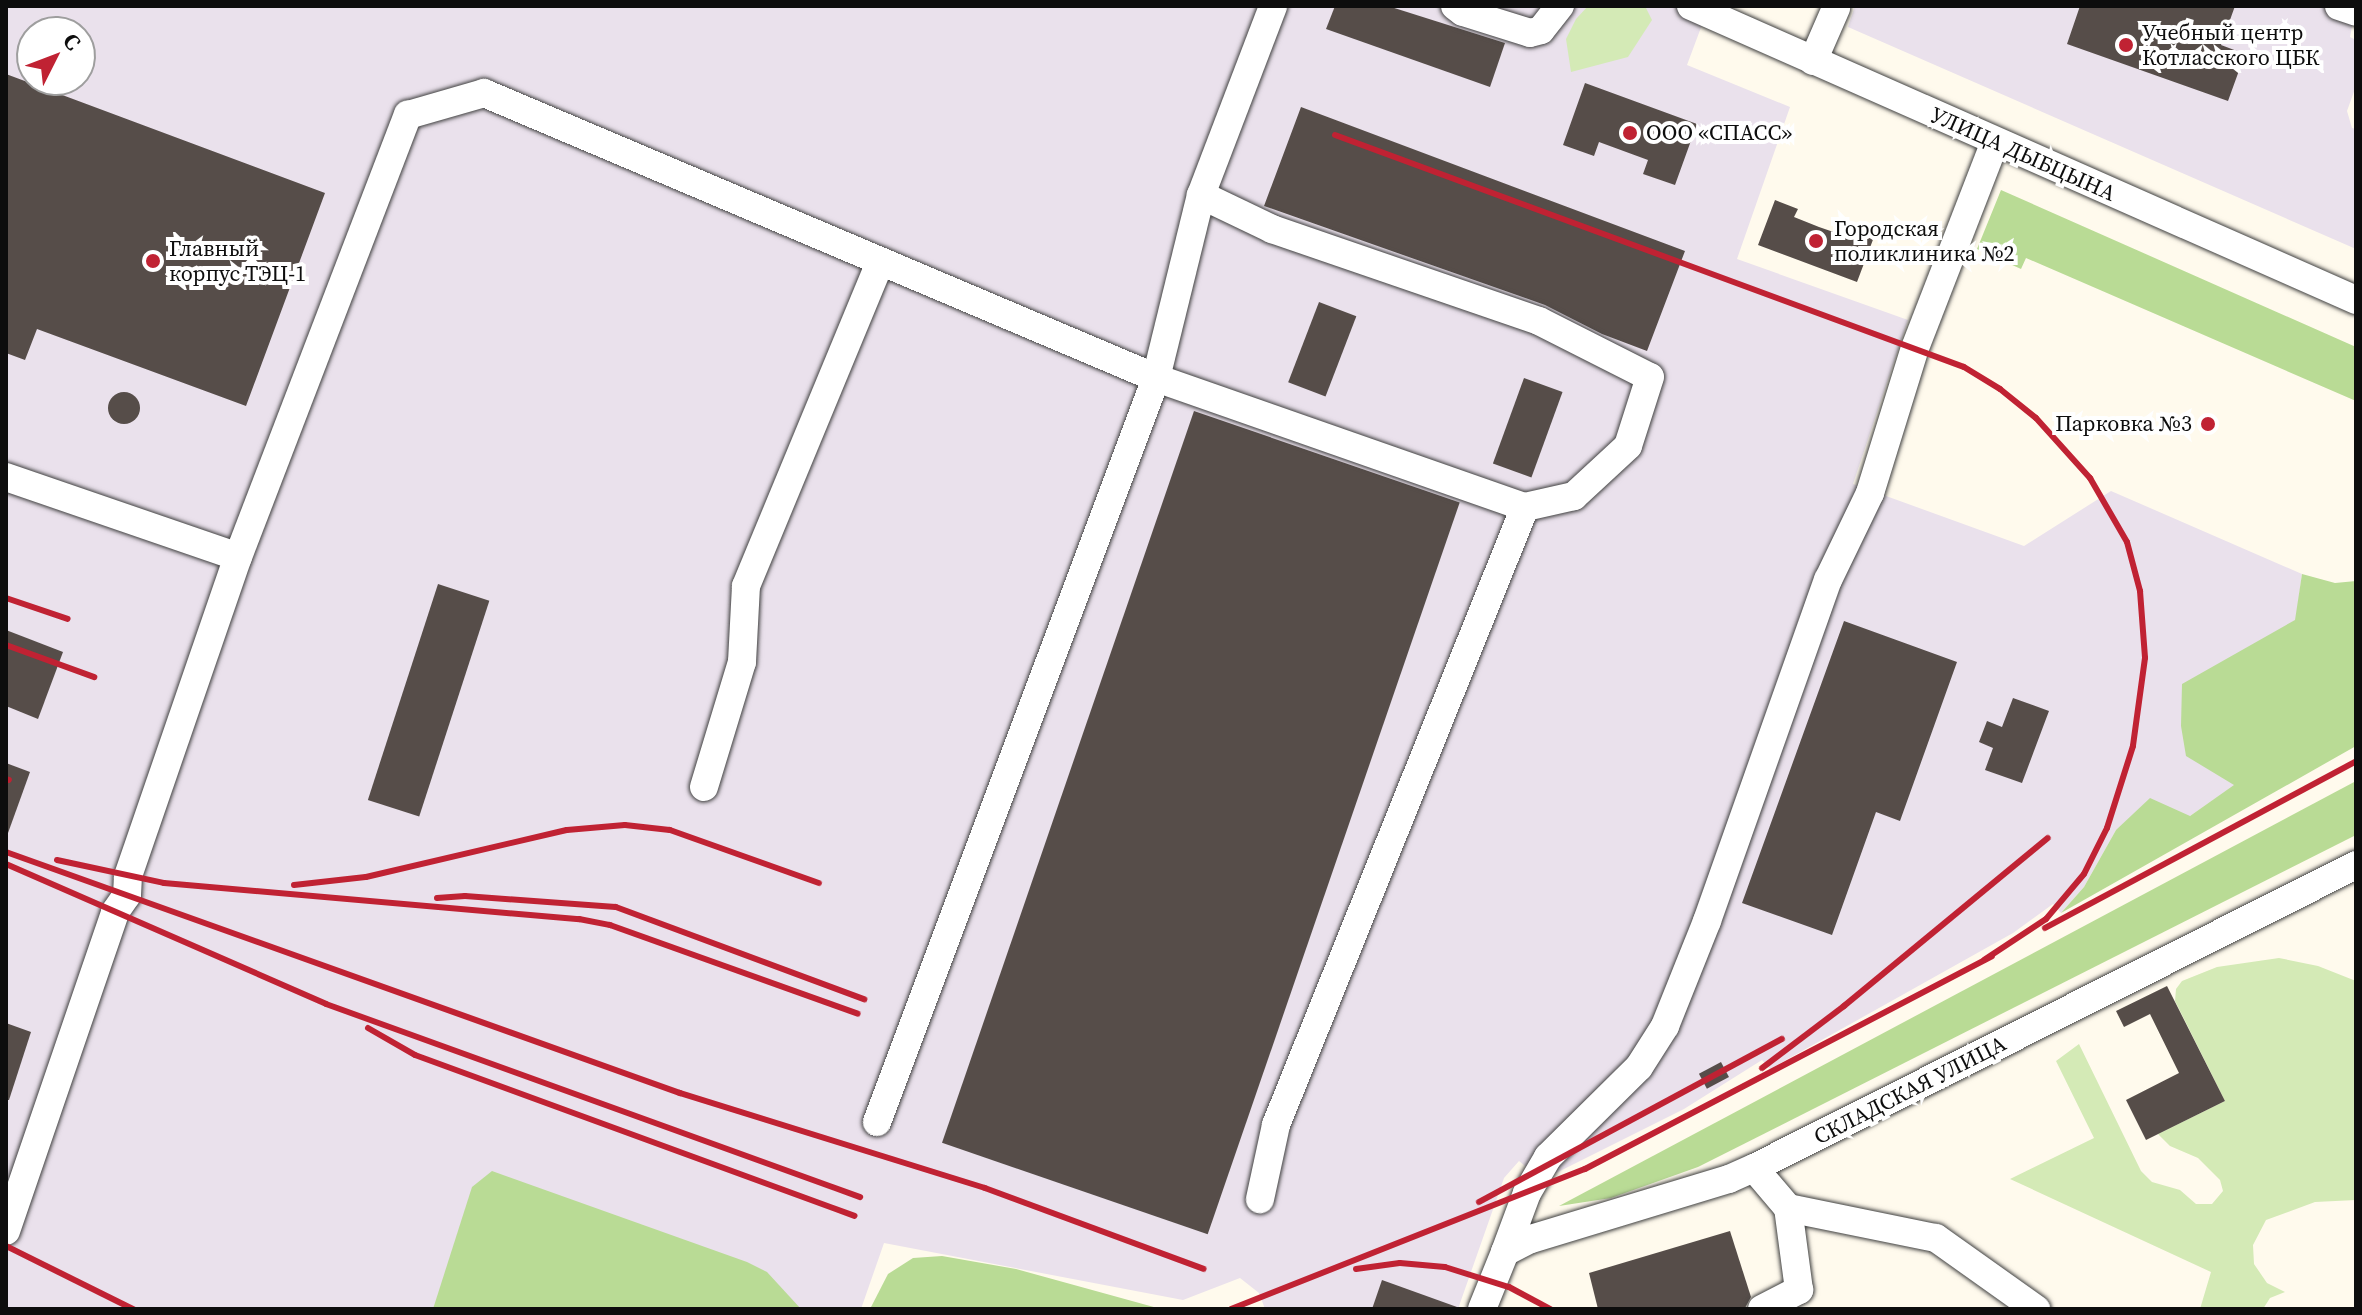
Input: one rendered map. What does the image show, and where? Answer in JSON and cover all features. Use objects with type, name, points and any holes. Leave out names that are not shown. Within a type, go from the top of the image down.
[{"type":"street","points":[[877,1122],[1156,378],[1201,195],[1273,6]]},
{"type":"street","points":[[1455,6],[1463,12],[1530,33],[1541,30],[1560,6]]},
{"type":"street","name":"УЛИЦА ДЫБЦЫНА","points":[[1691,6],[1742,16],[1813,61],[2356,300]]},
{"type":"street","points":[[2339,6],[2356,12]]},
{"type":"street","points":[[1813,61],[1836,8]]},
{"type":"street","points":[[6,1231],[115,912],[127,895],[128,876],[238,557],[408,115],[484,93],[1156,378],[1525,507],[1574,496],[1628,446],[1650,377],[1539,321],[1272,229],[1201,195]]},
{"type":"street","points":[[1482,1309],[1527,1193],[1548,1157],[1639,1067],[1665,1026],[1707,921],[1828,580],[1870,493],[1915,348],[1995,142]]},
{"type":"street","points":[[704,787],[742,662],[746,586],[880,263]]},
{"type":"street","points":[[6,477],[238,557]]},
{"type":"street","points":[[1260,1199],[1281,1110],[1525,507]]},
{"type":"street","name":"СКЛАДСКАЯ УЛИЦА","points":[[1505,1252],[1531,1239],[1705,1187],[1754,1168],[2356,865]]},
{"type":"street","points":[[1754,1168],[1788,1208],[1799,1290],[1762,1309]]},
{"type":"street","points":[[1788,1208],[1936,1238],[2036,1309]]},
{"type":"shaded area","points":[[6,6],[1709,6],[1687,65],[1790,107],[1737,259],[1908,320],[1853,484],[2024,546],[2111,491],[2302,574],[2296,620],[2235,785],[2190,816],[2116,830],[2084,887],[2061,913],[2053,904],[2013,933],[1770,1069],[1762,1060],[1684,1109],[1542,1180],[1519,1161],[1504,1178],[1458,1309],[1265,1309],[1259,1293],[1240,1278],[1183,1300],[884,1243],[861,1309],[6,1309]]},
{"type":"shaded area","points":[[1855,6],[2356,6],[2350,37],[2356,40],[2356,86],[2347,111],[2352,128],[2356,129],[2356,249],[1848,27]]},
{"type":"green space","points":[[1588,6],[1645,6],[1652,20],[1628,57],[1571,72],[1566,39],[1576,19]]},
{"type":"green space","points":[[2001,190],[2356,347],[2356,401],[2026,258],[2021,269],[1977,249]]},
{"type":"green space","points":[[2302,574],[2335,583],[2356,581],[2356,746],[2061,913],[2084,887],[2116,830],[2150,798],[2190,816],[2234,785],[2186,756],[2181,726],[2182,684],[2295,620]]},
{"type":"green space","points":[[2356,781],[2356,835],[1698,1167],[1611,1198],[1559,1206]]},
{"type":"green space","points":[[2279,958],[2318,966],[2356,981],[2356,1200],[2315,1202],[2266,1220],[2253,1245],[2254,1264],[2267,1283],[2285,1292],[2270,1298],[2263,1309],[2200,1309],[2211,1272],[2010,1179],[2094,1138],[2056,1061],[2079,1044],[2141,1171],[2152,1182],[2180,1190],[2196,1204],[2212,1204],[2223,1191],[2220,1180],[2198,1158],[2170,1146],[2158,1134],[2225,1101],[2175,1001],[2176,989],[2182,981],[2217,967]]},
{"type":"green space","points":[[492,1171],[747,1262],[767,1272],[801,1309],[433,1309],[472,1187]]},
{"type":"green space","points":[[942,1256],[1016,1269],[1161,1309],[870,1309],[888,1274],[913,1258]]},
{"type":"building","points":[[1335,6],[1388,6],[1505,43],[1490,87],[1326,29]]},
{"type":"building","points":[[2080,6],[2235,6],[2221,45],[2245,54],[2228,101],[2067,44]]},
{"type":"building","name":"Главный корпус ТЭЦ-1","points":[[6,74],[16,78],[16,96],[65,96],[325,193],[246,406],[37,329],[25,360],[6,353]]},
{"type":"building","name":"ООО «СПАСС»","points":[[1585,83],[1697,124],[1675,185],[1643,174],[1648,160],[1599,142],[1594,156],[1563,145]]},
{"type":"building","points":[[1301,107],[1685,251],[1647,351],[1602,334],[1545,305],[1264,206]]},
{"type":"building","name":"Городская поликлиника №2","points":[[1775,200],[1798,209],[1794,217],[1819,227],[1848,237],[1851,229],[1874,237],[1857,282],[1758,245]]},
{"type":"building","points":[[1319,302],[1356,316],[1326,397],[1288,382]]},
{"type":"building","points":[[1524,378],[1563,392],[1531,478],[1493,464]]},
{"type":"building","points":[[124,392],[135,397],[140,408],[135,419],[124,424],[113,419],[108,408],[113,397]]},
{"type":"building","points":[[1194,411],[1460,502],[1208,1234],[942,1143]]},
{"type":"building","points":[[438,584],[489,601],[419,817],[368,800]]},
{"type":"building","points":[[1844,621],[1957,662],[1900,821],[1876,812],[1832,935],[1742,903]]},
{"type":"building","points":[[6,630],[63,652],[38,719],[6,706]]},
{"type":"building","points":[[2013,698],[2049,711],[2022,783],[1985,770],[1993,748],[1979,742],[1987,721],[2002,727]]},
{"type":"building","points":[[6,763],[30,772],[8,833],[6,833]]},
{"type":"building","points":[[2167,986],[2225,1101],[2146,1140],[2126,1100],[2179,1073],[2150,1014],[2124,1027],[2116,1011]]},
{"type":"building","points":[[6,1023],[31,1032],[9,1100],[6,1100]]},
{"type":"building","points":[[1721,1062],[1729,1077],[1707,1089],[1699,1074]]},
{"type":"building","points":[[1730,1231],[1751,1297],[1745,1308],[1598,1309],[1589,1273]]},
{"type":"building","points":[[1382,1280],[1457,1307],[1457,1309],[1372,1309]]},
{"type":"railway","points":[[1335,135],[1964,367],[2000,389],[2036,418],[2090,478],[2127,542],[2140,591],[2145,658],[2133,746],[2107,828],[2084,874],[2046,919],[1984,960]]},
{"type":"railway","points":[[6,598],[68,619]]},
{"type":"railway","points":[[6,645],[94,677]]},
{"type":"railway","points":[[2045,928],[2356,761]]},
{"type":"railway","points":[[294,885],[366,877],[567,830],[625,825],[670,830],[819,883]]},
{"type":"railway","points":[[1762,1068],[1844,1006],[2048,838]]},
{"type":"railway","points":[[6,852],[680,1093],[985,1188],[1204,1269]]},
{"type":"railway","points":[[57,860],[164,883],[579,919],[610,925],[858,1014]]},
{"type":"railway","points":[[6,864],[326,1004],[860,1197]]},
{"type":"railway","points":[[437,898],[465,896],[616,907],[864,999]]},
{"type":"railway","points":[[1231,1309],[1585,1169],[1992,956]]},
{"type":"railway","points":[[368,1028],[415,1055],[854,1216]]},
{"type":"railway","points":[[1479,1202],[1782,1039]]},
{"type":"railway","points":[[6,1246],[133,1309]]},
{"type":"railway","points":[[1356,1269],[1400,1263],[1445,1267],[1509,1287],[1550,1309]]},
{"type":"place","name":"Учебный центр Котласского ЦБК","points":[[2126,45]]},
{"type":"place","name":"ООО «СПАСС»","points":[[1630,133]]},
{"type":"place","name":"Городская поликлиника №2","points":[[1816,241]]},
{"type":"place","name":"Главный корпус ТЭЦ-1","points":[[153,261]]},
{"type":"place","name":"Парковка №3","points":[[2208,424]]}]
